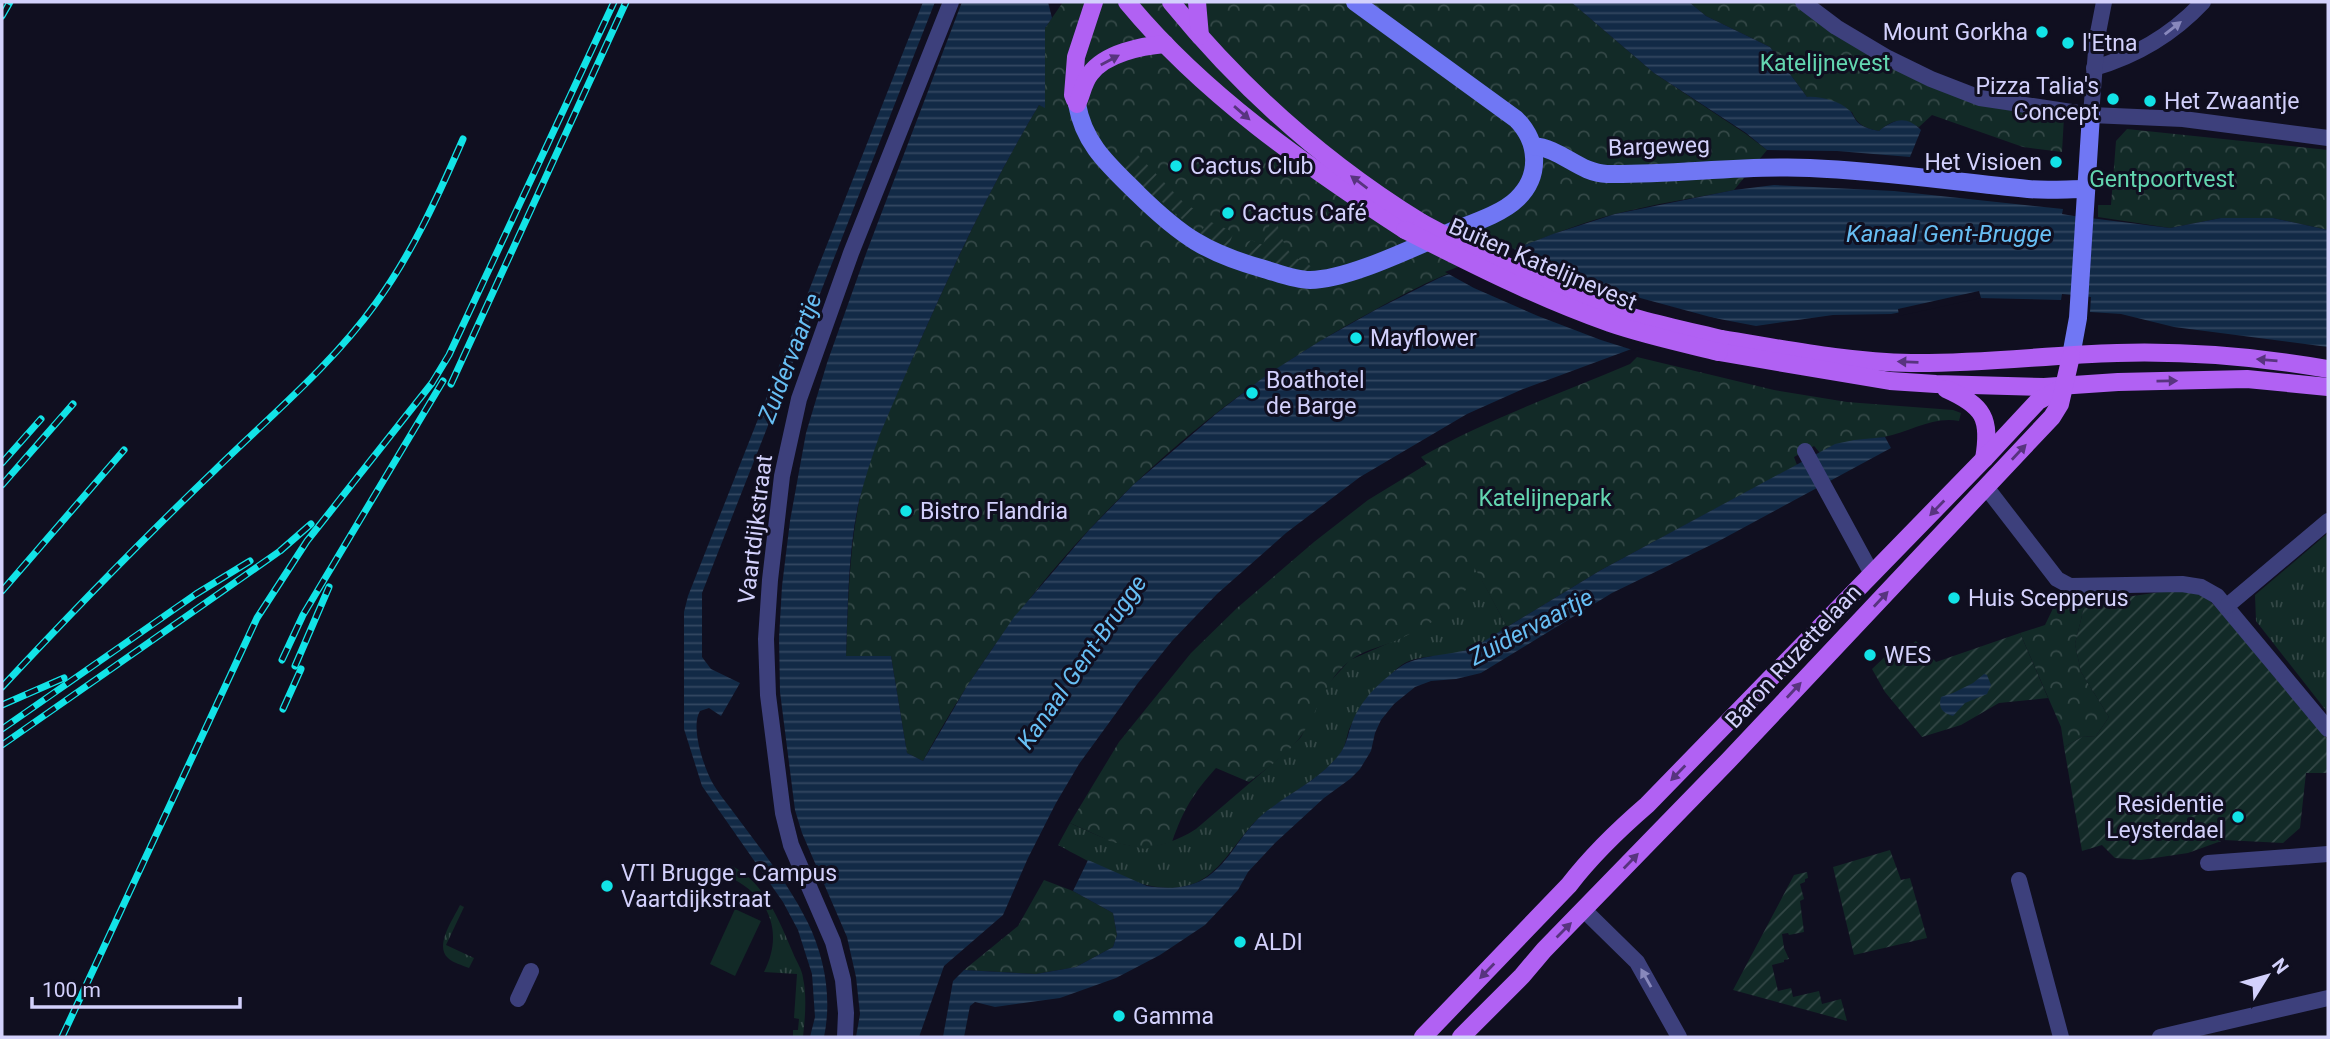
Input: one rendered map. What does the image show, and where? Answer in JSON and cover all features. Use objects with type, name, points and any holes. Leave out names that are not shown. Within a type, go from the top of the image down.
[{"type":"main road","points":[[1077,104],[1073,95],[1076,57],[1094,2]]},
{"type":"main road","name":"Buiten Katelijnevest","points":[[1127,2],[1166,44],[1249,119],[1327,177],[1414,227],[1467,247],[1584,300],[1720,345],[1890,381],[2064,387],[2118,382],[2247,379],[2328,387]]},
{"type":"main road","name":"Buiten Katelijnevest","points":[[1171,2],[1264,104],[1414,227]]},
{"type":"main road","points":[[1197,2],[1200,36]]},
{"type":"main road","points":[[1077,104],[1091,72],[1105,61],[1138,47],[1166,44]]},
{"type":"main road","name":"Buiten Katelijnevest","points":[[1720,345],[1911,363],[2118,353],[2217,356],[2280,361],[2328,369]]},
{"type":"main road","name":"Baron Ruzettelaan","points":[[1465,1035],[2052,417],[2060,404],[2071,356]]},
{"type":"main road","points":[[1936,384],[1964,397],[1979,409],[1989,434],[1984,459]]},
{"type":"main road","name":"Baron Ruzettelaan","points":[[1423,1037],[1569,886],[1596,869],[1627,837],[1647,805],[1984,459],[2024,413],[2038,401],[2064,387]]},
{"type":"main road","points":[[1555,900],[1569,897],[1584,910]]},
{"type":"main road","points":[[1458,1001],[1458,1015],[1465,1035]]},
{"type":"street","name":"Vaartdijkstraat","points":[[845,1037],[843,980],[834,942],[792,845],[783,813],[768,681],[766,639],[771,568],[782,476],[799,399],[851,253],[951,2]]},
{"type":"street","points":[[1077,104],[1086,137],[1096,151],[1180,232],[1200,246],[1231,259],[1310,280],[1345,274],[1482,219],[1515,202],[1531,178],[1535,158],[1525,128],[1355,2]]},
{"type":"street","points":[[1803,2],[1836,27],[1888,58],[1931,79],[1980,98],[2091,115],[2183,119],[2328,138]]},
{"type":"street","points":[[2091,115],[2097,38],[2104,2]]},
{"type":"street","points":[[2094,68],[2120,61],[2147,48],[2203,2]]},
{"type":"street","name":"Baron Ruzettelaan","points":[[2071,356],[2078,318],[2084,218],[2078,144],[2090,136],[2091,115]]},
{"type":"street","name":"Bargeweg","points":[[1533,146],[1543,147],[1581,167],[1606,174],[1733,168],[1805,168],[1920,176],[2029,189],[2081,189]]},
{"type":"street","points":[[1805,452],[1872,574]]},
{"type":"street","points":[[1986,487],[2057,579],[2063,583],[2070,586],[2182,584],[2201,587],[2217,596],[2328,729]]},
{"type":"street","points":[[2227,606],[2328,521]]},
{"type":"street","points":[[2208,863],[2328,855]]},
{"type":"street","points":[[2019,880],[2061,1037]]},
{"type":"street","points":[[1584,910],[1637,962],[1679,1037]]},
{"type":"street","points":[[518,999],[531,971]]},
{"type":"street","points":[[2160,1037],[2328,998]]},
{"type":"green space","points":[[1063,2],[1571,2],[1654,73],[1767,150],[1734,190],[1601,218],[1429,282],[1351,323],[1285,364],[1222,409],[1162,458],[1106,512],[1054,569],[1006,630],[962,694],[923,761],[907,753],[891,656],[846,656],[851,560],[859,502],[882,428],[957,261],[1021,136],[1039,105],[1044,107],[1045,28]]},
{"type":"green space","name":"Katelijnevest","points":[[1689,2],[1796,2],[1907,72],[2064,117],[2062,152],[2023,147],[1932,115],[1919,127],[1898,121],[1879,131],[1867,128],[1852,112],[1807,97],[1770,47],[1706,16]]},
{"type":"green space","name":"Gentpoortvest","points":[[2127,129],[2328,150],[2328,230],[2273,218],[2221,218],[2170,228],[2098,217],[2098,205],[2111,205],[2116,141]]},
{"type":"green space","points":[[1134,151],[1186,205],[1197,210],[1190,226],[1161,201],[1157,204],[1121,167]]},
{"type":"green space","points":[[1211,222],[1233,234],[1227,250],[1203,240],[1205,236],[1200,233],[1206,224]]},
{"type":"green space","points":[[1270,223],[1277,224],[1292,255],[1315,271],[1307,273],[1241,255],[1251,240],[1263,245]]},
{"type":"green space","name":"Katelijnepark","points":[[1637,357],[1774,390],[1847,402],[1953,410],[1961,413],[1959,421],[1931,423],[1894,435],[1843,444],[1820,453],[1814,446],[1794,457],[1797,465],[1601,570],[1507,627],[1475,568],[1462,595],[1442,615],[1403,637],[1360,654],[1342,668],[1328,686],[1301,736],[1270,766],[1249,782],[1216,768],[1190,802],[1172,842],[1145,849],[1112,842],[1070,823],[1119,742],[1191,653],[1237,608],[1314,542],[1368,500],[1427,464],[1421,457],[1498,419],[1630,364]]},
{"type":"green space","points":[[2328,533],[2328,713],[2256,621],[2255,595]]},
{"type":"green space","points":[[1475,567],[1507,627],[1463,651],[1419,658],[1399,667],[1355,719],[1349,728],[1342,751],[1332,764],[1260,817],[1211,873],[1194,884],[1175,888],[1155,887],[1114,874],[1058,845],[1070,823],[1118,843],[1147,847],[1178,839],[1196,829],[1301,737],[1327,685],[1350,660],[1389,643]]},
{"type":"green space","points":[[2167,591],[2201,592],[2224,615],[2328,740],[2328,773],[2306,773],[2300,828],[2283,843],[2224,840],[2188,853],[2141,860],[2115,858],[2102,845],[2082,851],[2064,747],[2082,737],[2096,736],[2109,717],[2081,672],[2075,644],[2085,603]]},
{"type":"green space","points":[[2058,598],[2085,603],[2075,644],[2081,672],[2109,717],[2096,736],[2082,737],[2064,747],[2061,727],[2020,633],[2045,625]]},
{"type":"green space","points":[[2020,633],[2048,698],[1999,703],[1961,725],[1922,737],[1885,692],[1872,669],[1893,649],[1899,655],[1916,641],[1936,662]]},
{"type":"green space","points":[[1890,850],[1901,880],[1910,878],[1927,938],[1854,955],[1833,867]]},
{"type":"green space","points":[[732,866],[744,873],[770,903],[800,968],[805,1000],[803,1037],[793,1037],[793,1030],[798,1030],[799,1019],[794,1018],[797,974],[764,972],[773,942],[769,915],[753,893],[727,876]]},
{"type":"green space","points":[[1807,872],[1808,878],[1800,884],[1804,899],[1800,901],[1804,932],[1782,934],[1789,959],[1772,965],[1778,991],[1791,988],[1793,997],[1819,991],[1822,1004],[1841,999],[1847,1021],[1733,990],[1794,875]]},
{"type":"green space","points":[[1044,880],[1073,891],[1113,913],[1117,935],[1113,947],[1076,967],[1036,974],[964,970],[1018,926]]},
{"type":"green space","points":[[460,905],[464,907],[446,945],[474,958],[469,968],[450,960],[444,953],[443,946],[446,932]]},
{"type":"green space","points":[[735,909],[761,921],[735,976],[710,964]]},
{"type":"water","name":"Zuidervaartje","points":[[923,2],[935,2],[702,593],[702,657],[711,669],[740,683],[721,716],[709,708],[700,711],[697,718],[699,747],[714,786],[783,880],[814,936],[823,964],[827,1008],[824,1037],[810,1037],[815,1017],[812,974],[798,930],[783,902],[702,786],[684,729],[684,612],[688,596]]},
{"type":"water","name":"Kanaal Gent-Brugge","points":[[962,2],[1048,2],[1052,18],[1045,28],[1045,108],[1039,105],[994,185],[954,266],[880,434],[855,520],[849,578],[846,656],[891,656],[907,753],[923,761],[967,686],[1014,617],[1089,530],[1133,485],[1217,413],[1268,374],[1320,341],[1439,278],[1553,234],[1615,214],[1734,190],[1774,185],[1894,191],[2063,209],[2062,214],[2170,228],[2221,218],[2273,218],[2328,230],[2328,347],[2174,327],[2121,314],[2090,312],[2091,297],[2062,294],[2061,300],[1978,298],[1891,314],[1833,315],[1756,326],[1709,317],[1523,389],[1467,414],[1360,477],[1286,533],[1217,594],[1172,641],[1079,764],[1028,858],[1003,915],[944,966],[919,1037],[856,1037],[860,1014],[856,977],[847,937],[802,833],[795,810],[780,692],[782,586],[790,521],[806,433],[827,363]]},
{"type":"water","points":[[1571,2],[1689,2],[1706,16],[1770,47],[1807,97],[1823,98],[1840,104],[1850,111],[1860,124],[1879,131],[1900,120],[1916,125],[1921,130],[1910,157],[1837,151],[1767,150],[1746,133],[1654,73]]},
{"type":"water","name":"Zuidervaartje","points":[[1885,437],[1891,448],[1717,542],[1612,593],[1481,673],[1431,681],[1415,687],[1394,704],[1381,720],[1371,751],[1360,769],[1275,843],[1248,872],[1238,890],[1205,925],[1160,955],[1116,978],[1060,998],[995,1007],[975,1002],[970,1006],[964,1037],[943,1037],[953,981],[964,970],[1036,974],[1076,967],[1113,947],[1117,935],[1113,913],[1073,891],[1088,860],[1147,886],[1177,887],[1204,879],[1219,867],[1264,813],[1332,763],[1343,749],[1360,706],[1378,685],[1400,667],[1424,658],[1471,649],[1601,570],[1835,444]]},
{"type":"water","points":[[1984,674],[1991,685],[1987,694],[1965,703],[1953,716],[1944,712],[1940,704],[1941,697],[1973,683]]},
{"type":"pier","points":[[1509,247],[1618,292],[1725,321],[1725,324],[1710,321],[1636,351],[1538,316],[1445,272]]},
{"type":"pier","points":[[1979,291],[1981,298],[1899,316],[1898,309]]},
{"type":"railway","points":[[2,16],[10,2]]},
{"type":"railway","points":[[62,1037],[257,618],[307,541],[432,383],[449,355],[614,2]]},
{"type":"railway","points":[[451,384],[626,2]]},
{"type":"railway","points":[[2,687],[133,551],[319,370],[358,326],[389,284],[413,244],[463,139]]},
{"type":"railway","points":[[282,660],[303,615],[443,381]]},
{"type":"railway","points":[[2,485],[73,404]]},
{"type":"railway","points":[[2,463],[41,419]]},
{"type":"railway","points":[[2,591],[124,450]]},
{"type":"railway","points":[[2,745],[280,551],[311,524]]},
{"type":"railway","points":[[2,729],[196,594],[250,561]]},
{"type":"railway","points":[[295,666],[329,587]]},
{"type":"railway","points":[[283,709],[301,669]]},
{"type":"railway","points":[[2,705],[64,678]]},
{"type":"place","name":"Mount Gorkha","points":[[2042,32]]},
{"type":"place","name":"l'Etna","points":[[2068,43]]},
{"type":"place","name":"Pizza Talia's Concept","points":[[2113,99]]},
{"type":"place","name":"Het Zwaantje","points":[[2150,101]]},
{"type":"place","name":"Het Visioen","points":[[2056,162]]},
{"type":"place","name":"Cactus Club","points":[[1176,166]]},
{"type":"place","name":"Cactus Café","points":[[1228,213]]},
{"type":"place","name":"Mayflower","points":[[1356,338]]},
{"type":"place","name":"Boathotel de Barge","points":[[1252,393]]},
{"type":"place","name":"Bistro Flandria","points":[[906,511]]},
{"type":"place","name":"Huis Scepperus","points":[[1954,598]]},
{"type":"place","name":"WES","points":[[1870,655]]},
{"type":"place","name":"Residentie Leysterdael","points":[[2238,817]]},
{"type":"place","name":"VTI Brugge - Campus Vaartdijkstraat","points":[[607,886]]},
{"type":"place","name":"ALDI","points":[[1240,942]]},
{"type":"place","name":"Gamma","points":[[1119,1016]]}]
